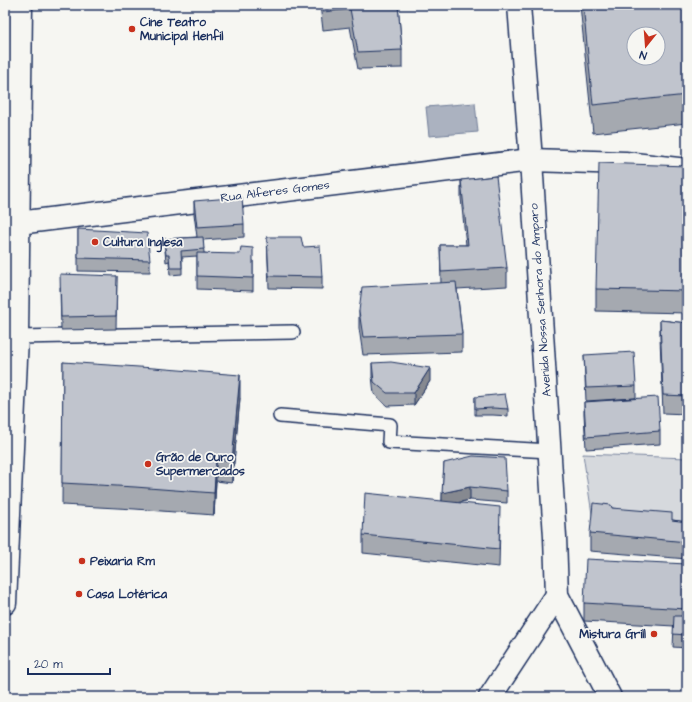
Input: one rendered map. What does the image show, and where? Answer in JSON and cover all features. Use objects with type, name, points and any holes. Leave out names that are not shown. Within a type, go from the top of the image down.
[{"type":"main road","points":[[5,603],[17,338],[12,223],[21,5]]},
{"type":"main road","name":"Avenida Nossa Senhora do Amparo","points":[[519,5],[531,160],[550,451],[557,595],[610,697]]},
{"type":"main road","name":"Rua Alferes Gomes","points":[[12,223],[531,160],[625,163],[687,170]]},
{"type":"main road","points":[[490,697],[557,595]]},
{"type":"lane","points":[[17,338],[293,332]]},
{"type":"lane","points":[[280,416],[390,425],[389,442],[550,451]]},
{"type":"shaded area","points":[[475,103],[478,132],[429,136],[426,107]]},
{"type":"shaded area","points":[[583,454],[687,458],[687,528],[593,521]]},
{"type":"building","points":[[322,5],[398,5],[402,50],[358,52],[350,9],[323,12]]},
{"type":"building","points":[[583,5],[685,5],[687,28],[687,95],[593,105]]},
{"type":"building","points":[[599,163],[687,166],[687,291],[596,289]]},
{"type":"building","points":[[496,176],[507,268],[441,272],[440,245],[468,245],[461,180]]},
{"type":"building","points":[[242,197],[244,224],[197,227],[194,201]]},
{"type":"building","points":[[78,229],[147,233],[150,260],[78,258]]},
{"type":"building","points":[[203,237],[204,249],[181,251],[182,268],[170,268],[169,255],[166,255],[164,239]]},
{"type":"building","points":[[267,237],[301,237],[303,247],[320,246],[322,277],[269,276]]},
{"type":"building","points":[[241,247],[253,248],[253,278],[197,276],[197,253],[240,254]]},
{"type":"building","points":[[60,274],[117,276],[116,316],[61,317]]},
{"type":"building","points":[[456,282],[462,334],[363,337],[359,311],[362,287]]},
{"type":"building","points":[[660,320],[687,323],[687,396],[663,395]]},
{"type":"building","points":[[634,352],[636,386],[586,388],[584,355]]},
{"type":"building","name":"Grão de Ouro Supermercados","points":[[63,362],[240,375],[232,461],[216,459],[214,493],[62,483]]},
{"type":"building","points":[[391,362],[430,368],[414,393],[387,393],[374,382],[372,363]]},
{"type":"building","points":[[505,394],[508,409],[475,409],[475,397]]},
{"type":"building","points":[[658,397],[660,431],[586,437],[584,402]]},
{"type":"building","points":[[473,456],[505,458],[507,491],[470,487],[442,493],[444,463]]},
{"type":"building","points":[[365,493],[500,507],[499,549],[363,535]]},
{"type":"building","points":[[593,503],[611,505],[612,508],[672,513],[672,520],[687,522],[687,542],[590,533]]},
{"type":"building","points":[[586,559],[687,564],[687,609],[584,603]]},
{"type":"building","points":[[674,616],[687,616],[687,635],[673,634]]},
{"type":"place","name":"Cine Teatro Municipal Henfil","points":[[132,29]]},
{"type":"place","name":"Cultura Inglesa","points":[[95,242]]},
{"type":"place","name":"Grão de Ouro Supermercados","points":[[148,464]]},
{"type":"place","name":"Peixaria Rm","points":[[82,561]]},
{"type":"place","name":"Casa Lotérica","points":[[79,594]]},
{"type":"place","name":"Mistura Grill","points":[[654,634]]}]
